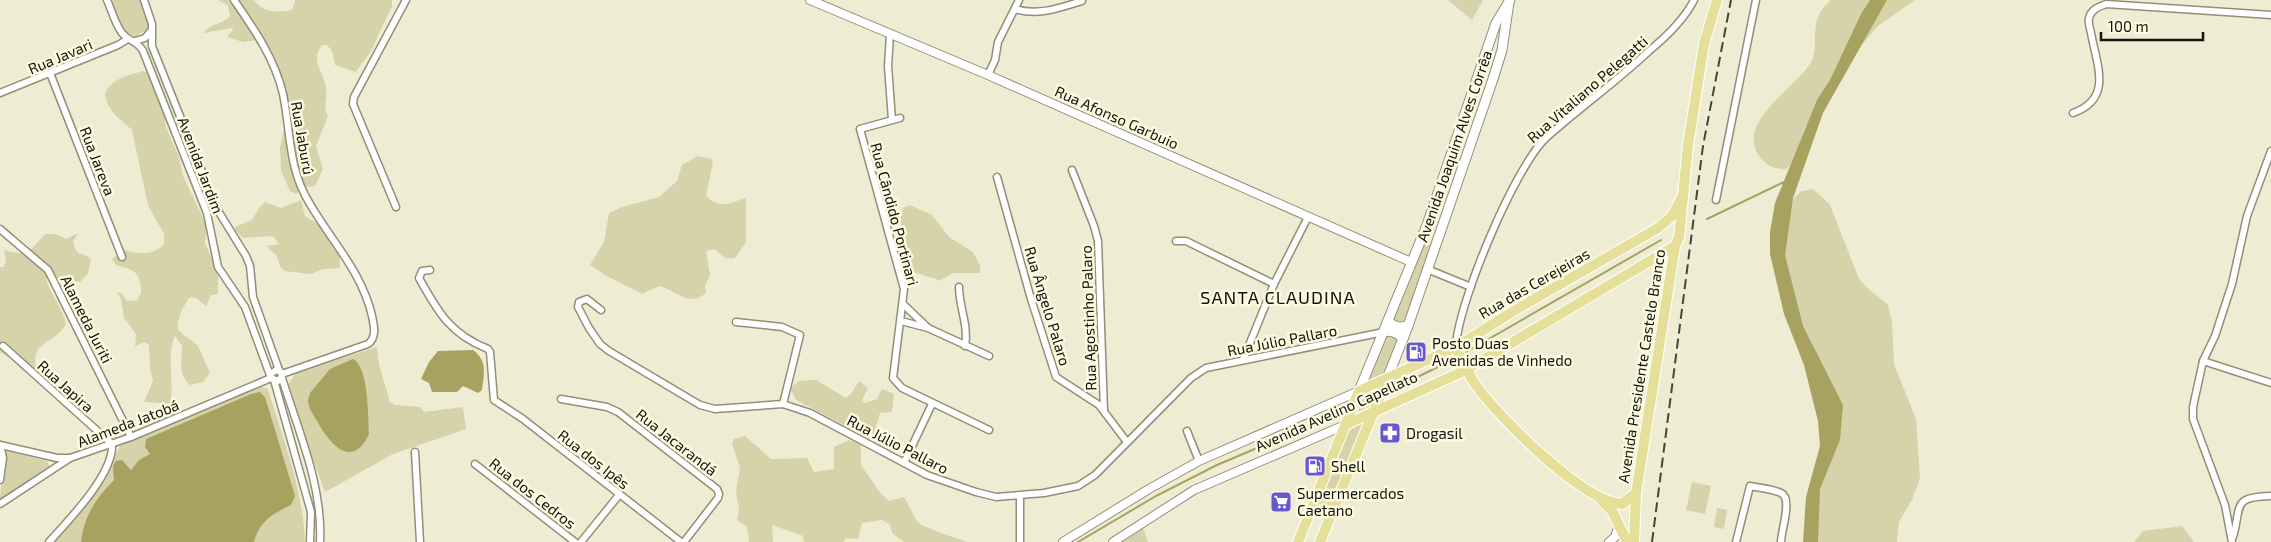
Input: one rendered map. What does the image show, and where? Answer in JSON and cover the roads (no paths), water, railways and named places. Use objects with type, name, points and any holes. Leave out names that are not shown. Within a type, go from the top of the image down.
[{"type":"main road","name":"Avenida Presidente Castelo Branco","points":[[1634,542],[1636,493],[1678,236],[1704,44],[1717,0]]},
{"type":"main road","name":"Avenida Joaquim Alves Corrêa","points":[[1387,379],[1408,326],[1500,57],[1509,1]]},
{"type":"main road","name":"Avenida Joaquim Alves Corrêa","points":[[1359,391],[1439,194],[1481,61],[1496,23],[1509,1]]},
{"type":"main road","name":"Rua das Cerejeiras","points":[[1359,391],[1456,347],[1658,228],[1672,216],[1682,196]]},
{"type":"main road","points":[[1658,228],[1670,229],[1678,236]]},
{"type":"main road","points":[[1417,251],[1426,238],[1430,236],[1433,238],[1434,246]]},
{"type":"main road","name":"Avenida Avelino Capellato","points":[[1345,425],[1466,370],[1678,236]]},
{"type":"main road","points":[[1388,320],[1392,325],[1401,328],[1408,326]]},
{"type":"main road","points":[[1384,332],[1398,333],[1403,338]]},
{"type":"main road","points":[[1456,347],[1466,370],[1479,389],[1528,444],[1553,466],[1608,502],[1622,504],[1636,493]]},
{"type":"main road","points":[[1320,542],[1387,379]]},
{"type":"main road","points":[[1298,542],[1359,391]]},
{"type":"main road","points":[[1595,494],[1612,511],[1627,542]]},
{"type":"main road","points":[[1316,499],[1327,500],[1331,504],[1324,532]]},
{"type":"street","points":[[107,0],[118,27],[128,39],[135,41],[145,38],[151,31]]},
{"type":"street","name":"Avenida Jardim","points":[[144,0],[150,15],[152,46],[221,216],[246,256],[250,266],[253,297],[281,374],[317,493],[320,513],[320,542]]},
{"type":"street","name":"Rua Jaburú","points":[[234,0],[262,41],[282,92],[293,167],[300,188],[355,271],[368,300],[374,334],[368,344],[281,374]]},
{"type":"street","points":[[396,207],[353,104],[354,97],[406,0]]},
{"type":"street","name":"Rua Afonso Garbuio","points":[[810,0],[988,75],[1411,262]]},
{"type":"street","points":[[988,75],[995,60],[998,42],[1020,0]]},
{"type":"street","name":"Rua Vitaliano Pelegatti","points":[[1456,347],[1459,328],[1471,287],[1514,184],[1535,150],[1546,137],[1663,39],[1685,14],[1694,0]]},
{"type":"street","points":[[1716,200],[1756,0]]},
{"type":"street","points":[[1015,9],[1027,13],[1041,13],[1082,2]]},
{"type":"street","points":[[2073,113],[2085,109],[2097,97],[2100,79],[2088,19],[2094,9],[2106,4],[2271,15]]},
{"type":"street","name":"Rua Cândido Portinari","points":[[890,35],[888,66],[892,120]]},
{"type":"street","name":"Rua Javari","points":[[0,93],[128,39]]},
{"type":"street","name":"Avenida Jardim","points":[[135,41],[144,51],[207,213],[218,267],[245,307],[272,377],[311,512],[310,542]]},
{"type":"street","name":"Rua Jareva","points":[[50,73],[122,257]]},
{"type":"street","name":"Rua Cândido Portinari","points":[[900,118],[860,129],[902,281],[903,304],[893,378],[902,388],[989,430]]},
{"type":"street","points":[[2232,540],[2225,505],[2193,419],[2193,407],[2203,360],[2215,336],[2232,284],[2247,216],[2271,151]]},
{"type":"street","name":"Rua Agostinho Palaro","points":[[1072,170],[1098,241],[1104,411]]},
{"type":"street","name":"Rua Ângelo Palaro","points":[[997,177],[1031,299],[1056,377],[1093,399],[1127,442]]},
{"type":"street","points":[[207,213],[218,209]]},
{"type":"street","points":[[209,221],[216,220],[221,216]]},
{"type":"street","points":[[1243,360],[1274,284],[1308,217]]},
{"type":"street","name":"Alameda Juriti","points":[[0,229],[48,270],[131,437]]},
{"type":"street","points":[[1176,241],[1186,241],[1274,284]]},
{"type":"street","points":[[1427,269],[1471,287]]},
{"type":"street","name":"Rua dos Ipês","points":[[430,270],[422,271],[419,278],[441,316],[458,333],[488,349],[490,352],[494,400],[523,420],[682,542]]},
{"type":"street","points":[[959,287],[959,301],[968,333],[965,346]]},
{"type":"street","name":"Rua Júlio Pallaro","points":[[601,310],[587,299],[579,302],[578,307],[589,328],[609,351],[700,406],[715,409],[782,404],[810,413],[927,475],[996,497],[1020,496],[1081,485],[1095,475],[1201,370],[1384,332]]},
{"type":"street","points":[[903,304],[928,328]]},
{"type":"street","points":[[901,321],[928,328],[989,356]]},
{"type":"street","points":[[736,322],[782,327],[800,335],[782,404]]},
{"type":"street","points":[[1459,328],[1471,337]]},
{"type":"street","name":"Rua Japira","points":[[3,346],[112,444]]},
{"type":"street","points":[[2203,360],[2271,383]]},
{"type":"street","name":"Alameda Jatobá","points":[[0,504],[70,458],[131,437],[272,377],[274,370],[281,374]]},
{"type":"street","name":"Avenida Avelino Capellato","points":[[1063,542],[1149,489],[1199,461],[1359,391]]},
{"type":"street","name":"Rua Jacarandá","points":[[561,399],[607,407],[618,412],[718,491],[718,498],[682,542]]},
{"type":"street","points":[[904,463],[932,404]]},
{"type":"street","name":"Avenida Avelino Capellato","points":[[1113,542],[1194,490],[1345,425]]},
{"type":"street","points":[[1187,431],[1199,461]]},
{"type":"street","points":[[49,542],[76,512],[96,485],[110,456],[112,444]]},
{"type":"street","points":[[0,480],[2,458],[0,445],[57,458],[70,458]]},
{"type":"street","points":[[415,452],[420,542]]},
{"type":"street","name":"Rua dos Cedros","points":[[475,464],[575,542]]},
{"type":"street","points":[[1736,542],[1750,486],[1782,493],[1786,498],[1787,507],[1781,542]]},
{"type":"street","points":[[581,542],[619,495]]},
{"type":"street","points":[[1020,496],[1020,542]]},
{"type":"street","points":[[2232,540],[2238,507],[2250,496],[2271,496]]},
{"type":"street","points":[[1609,542],[1615,537],[1619,523]]},
{"type":"waterway","points":[[1707,219],[1784,182]]},
{"type":"waterway","points":[[1466,352],[1661,240]]},
{"type":"waterway","points":[[1389,391],[1454,359]]},
{"type":"waterway","points":[[1078,542],[1156,496],[1217,465],[1339,413]]},
{"type":"railway","points":[[1652,542],[1703,146],[1731,0]]},
{"type":"place","name":"Posto Duas Avenidas de Vinhedo","points":[[1416,352]]},
{"type":"place","name":"Drogasil","points":[[1390,433]]},
{"type":"place","name":"Shell","points":[[1315,466]]},
{"type":"place","name":"Supermercados Caetano","points":[[1281,502]]},
{"type":"district","name":"SANTA CLAUDINA","points":[[1278,297]]}]
